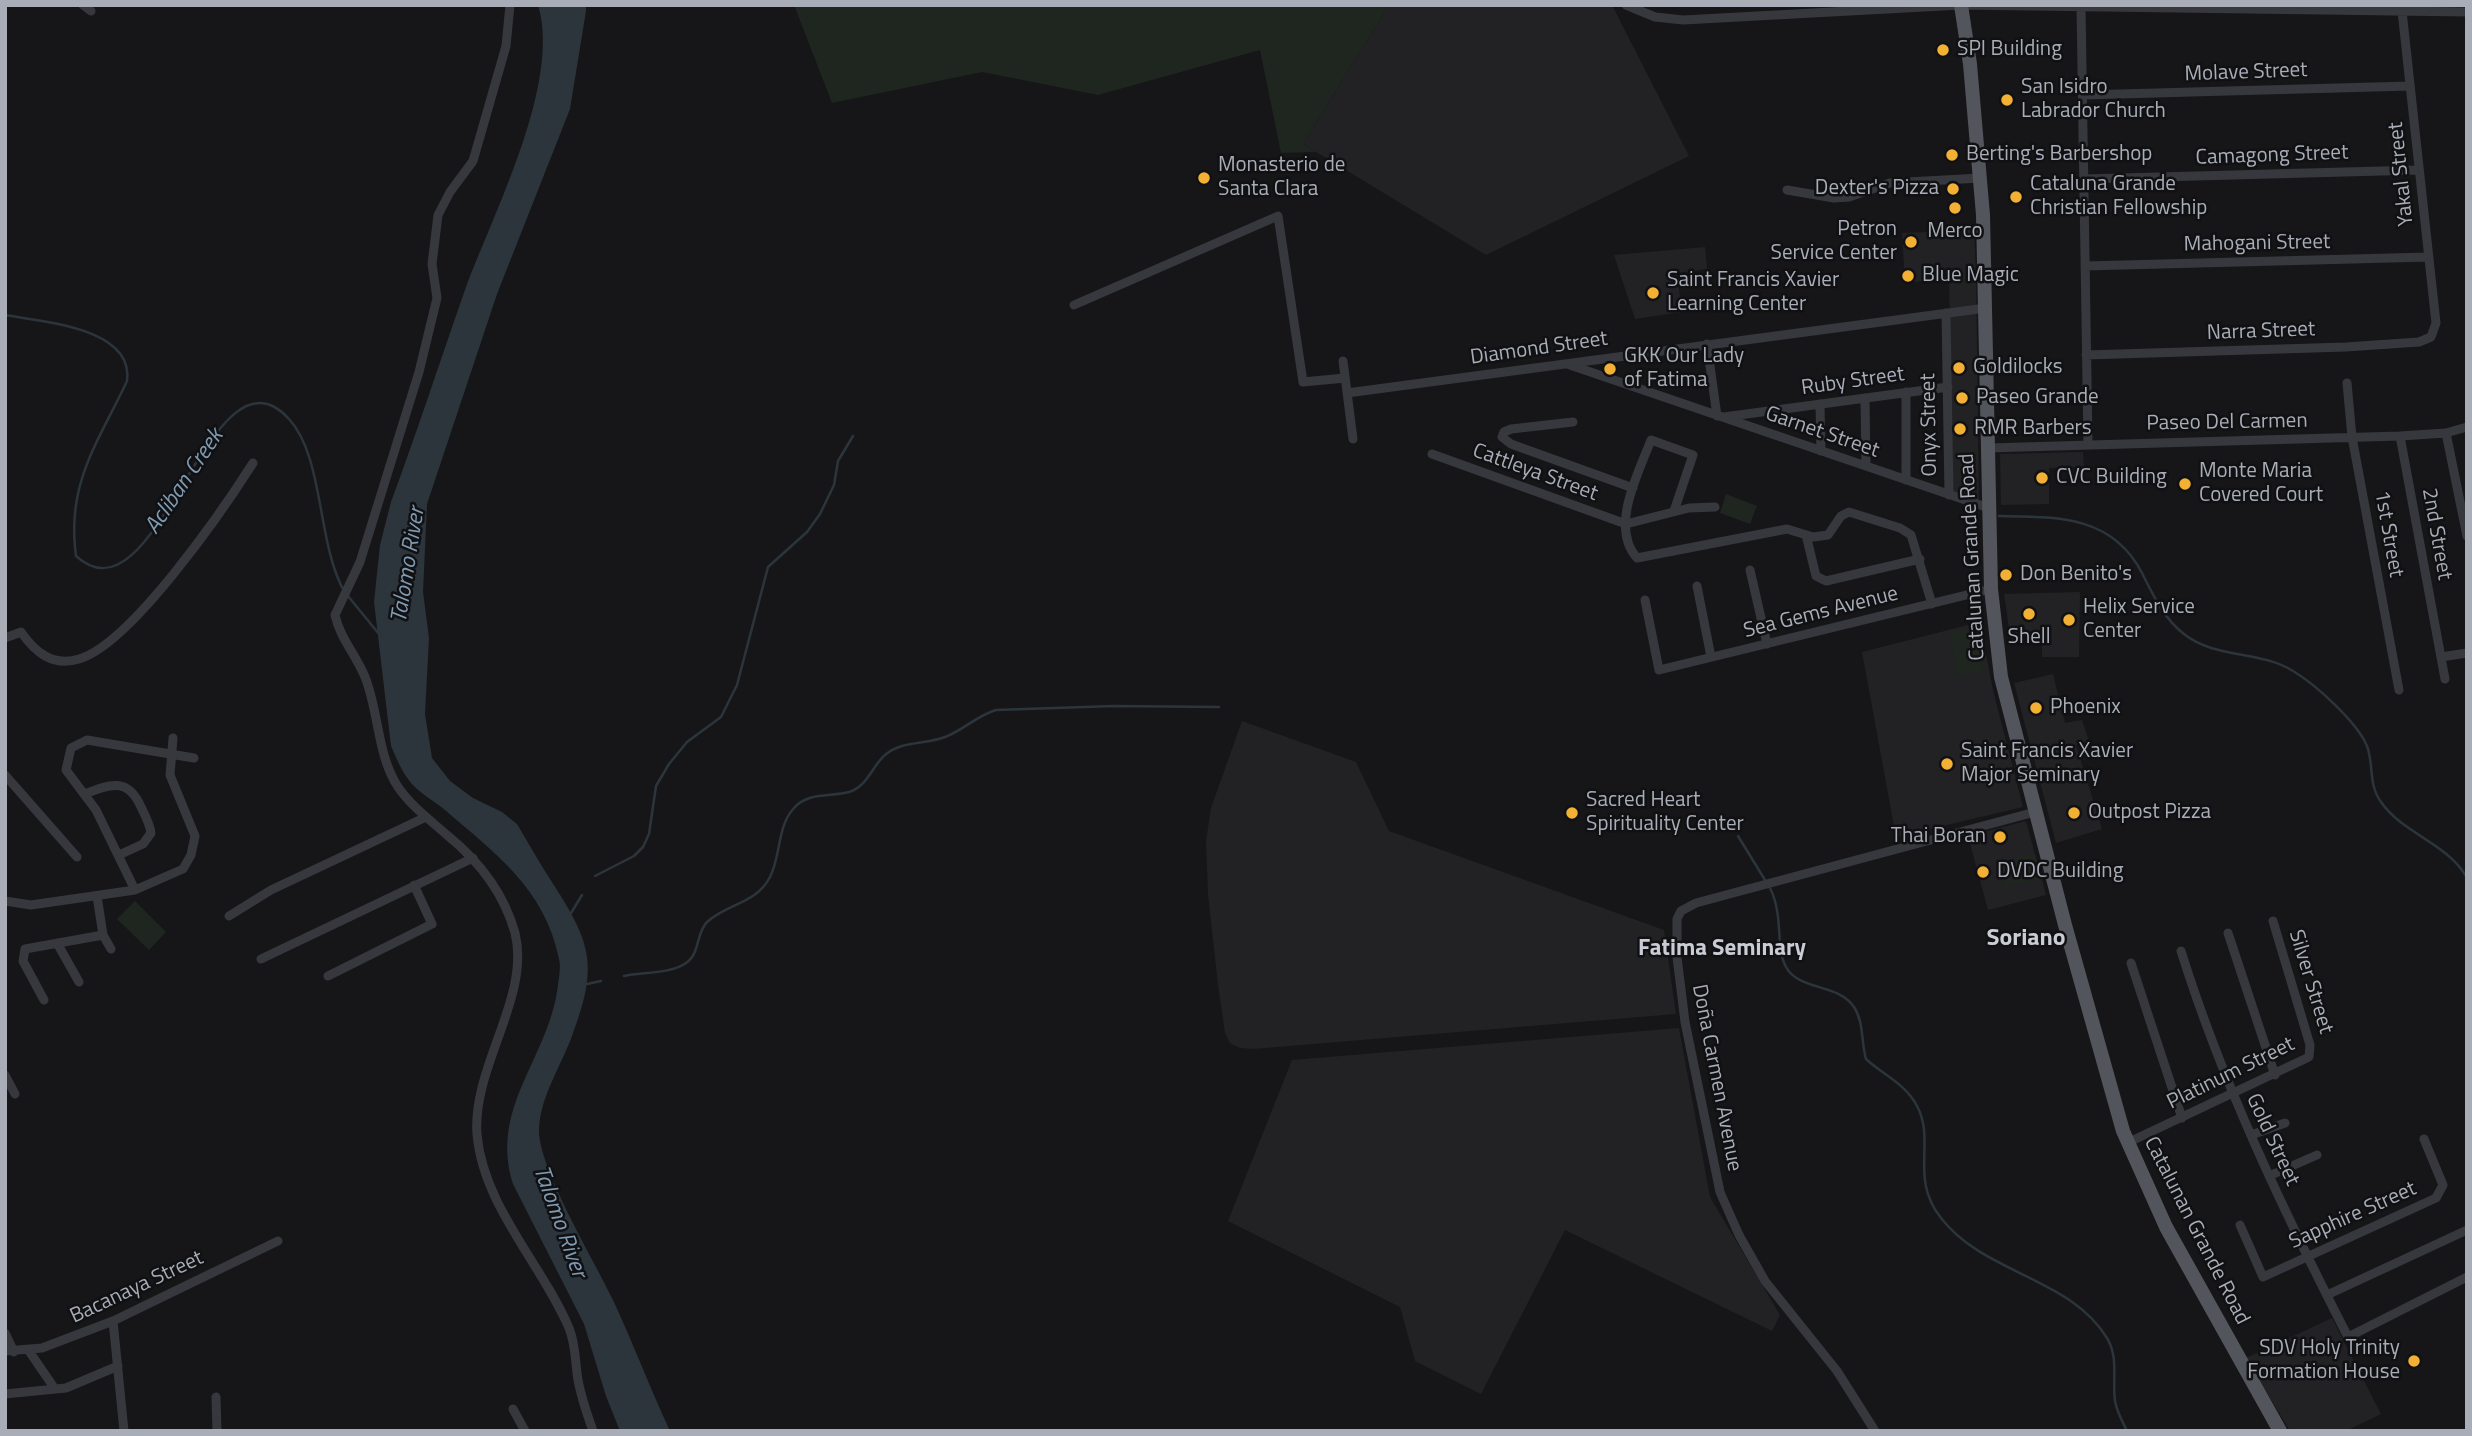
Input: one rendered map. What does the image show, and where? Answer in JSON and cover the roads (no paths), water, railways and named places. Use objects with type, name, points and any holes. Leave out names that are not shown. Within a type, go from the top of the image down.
[{"type":"main road","name":"Catalunan Grande Road","points":[[1961,5],[1969,56],[1980,177],[1986,308],[1991,589],[2001,677],[2035,812],[2127,1143],[2166,1227],[2280,1431]]},
{"type":"street","points":[[510,5],[506,46],[473,161],[450,192],[438,215],[432,264],[436,283],[435,312],[354,575],[339,600],[335,615],[368,684],[388,768],[400,789],[426,817],[473,858],[491,882],[508,914],[515,936],[517,959],[506,1010],[481,1095],[477,1132],[480,1152],[506,1214],[569,1328],[582,1397],[593,1431]]},
{"type":"street","points":[[1626,5],[1655,18],[1682,20],[1961,5],[2467,12]]},
{"type":"street","points":[[2081,7],[2088,444]]},
{"type":"street","name":"Yakal Street","points":[[2402,11],[2436,323],[2434,334]]},
{"type":"street","name":"Molave Street","points":[[2083,95],[2410,86]]},
{"type":"street","name":"Camagong Street","points":[[2084,179],[2419,170]]},
{"type":"street","points":[[1787,190],[1834,198],[1849,197],[1890,183],[1980,177]]},
{"type":"street","points":[[1074,305],[1278,216],[1303,382],[1345,378]]},
{"type":"street","name":"Mahogani Street","points":[[2085,266],[2429,257]]},
{"type":"street","name":"Diamond Street","points":[[1347,393],[1986,308]]},
{"type":"street","name":"Onyx Street","points":[[1946,313],[1949,495]]},
{"type":"street","name":"Narra Street","points":[[2087,355],[2346,347],[2419,342],[2434,334]]},
{"type":"street","points":[[1707,344],[1720,416]]},
{"type":"street","points":[[1343,361],[1353,439]]},
{"type":"street","name":"Garnet Street","points":[[1563,363],[1990,508]]},
{"type":"street","name":"1st Street","points":[[2347,383],[2352,437],[2399,690]]},
{"type":"street","name":"Ruby Street","points":[[1720,416],[1948,387]]},
{"type":"street","points":[[1906,392],[1906,480]]},
{"type":"street","points":[[1865,398],[1866,466]]},
{"type":"street","points":[[1821,404],[1821,451]]},
{"type":"street","points":[[1573,422],[1511,429],[1504,432],[1502,437],[1511,444],[1633,488]]},
{"type":"street","name":"Paseo Del Carmen","points":[[1988,447],[2400,436],[2446,433],[2467,427]]},
{"type":"street","points":[[2446,433],[2467,536]]},
{"type":"street","name":"2nd Street","points":[[2400,436],[2445,679]]},
{"type":"street","points":[[1674,511],[1693,455],[1651,440],[1633,488],[1626,524],[1634,555],[1642,559],[1787,529],[1806,535],[1828,536],[1841,516],[1849,512],[1906,530],[1914,540],[1932,604]]},
{"type":"street","name":"Cattleya Street","points":[[1432,454],[1626,524]]},
{"type":"street","points":[[5,638],[21,632],[36,651],[50,659],[70,661],[97,650],[131,620],[182,563],[221,513],[253,463]]},
{"type":"street","points":[[2454,474],[2467,472]]},
{"type":"street","points":[[1626,524],[1674,511],[1715,507]]},
{"type":"street","points":[[1806,535],[1816,576],[1826,581],[1920,559]]},
{"type":"street","points":[[1750,570],[1767,644]]},
{"type":"street","points":[[1697,586],[1711,657]]},
{"type":"street","name":"Sea Gems Avenue","points":[[1645,600],[1659,670],[1991,589]]},
{"type":"street","points":[[2441,657],[2467,653]]},
{"type":"street","points":[[5,901],[31,905],[135,890],[183,869],[193,849],[193,828],[171,782],[173,738]]},
{"type":"street","points":[[135,890],[96,810],[66,770],[72,748],[79,742],[194,758]]},
{"type":"street","points":[[5,775],[77,857]]},
{"type":"street","points":[[85,794],[116,785],[126,787],[136,794],[151,828],[150,838],[119,855]]},
{"type":"street","name":"Doña Carmen Avenue","points":[[1875,1431],[1853,1394],[1765,1281],[1739,1235],[1720,1192],[1685,1022],[1677,957],[1677,919],[1681,911],[1696,903],[2035,812]]},
{"type":"street","points":[[229,916],[271,890],[426,817]]},
{"type":"street","points":[[261,959],[473,858]]},
{"type":"street","points":[[328,976],[432,924],[414,885]]},
{"type":"street","points":[[97,896],[103,935],[111,949]]},
{"type":"street","name":"Silver Street","points":[[2273,921],[2311,1054]]},
{"type":"street","points":[[2228,933],[2274,1075]]},
{"type":"street","points":[[44,1000],[23,961],[22,953],[31,947],[103,935]]},
{"type":"street","points":[[57,943],[79,982]]},
{"type":"street","name":"Gold Street","points":[[2181,951],[2208,1036],[2232,1094],[2306,1256],[2348,1337],[2467,1277]]},
{"type":"street","points":[[2131,963],[2182,1118]]},
{"type":"street","name":"Platinum Street","points":[[2127,1143],[2303,1062],[2311,1054]]},
{"type":"street","points":[[5,1075],[15,1094]]},
{"type":"street","points":[[2251,1135],[2285,1123]]},
{"type":"street","name":"Sapphire Street","points":[[2240,1225],[2263,1277],[2440,1195],[2443,1185],[2424,1139]]},
{"type":"street","points":[[2269,1176],[2317,1155]]},
{"type":"street","points":[[2327,1295],[2467,1230]]},
{"type":"street","name":"Bacanaya Street","points":[[9,1351],[29,1351],[55,1344],[113,1321],[278,1241]]},
{"type":"street","points":[[113,1321],[124,1431]]},
{"type":"street","points":[[5,1334],[9,1351]]},
{"type":"street","points":[[29,1351],[55,1389]]},
{"type":"street","points":[[5,1394],[76,1385],[118,1366]]},
{"type":"street","points":[[216,1396],[217,1431]]},
{"type":"street","points":[[513,1409],[525,1431]]},
{"type":"water","name":"Talomo River","points":[[538,5],[586,5],[586,11],[570,109],[497,294],[427,504],[423,592],[429,638],[425,714],[432,758],[450,781],[517,824],[564,901],[582,937],[588,971],[586,989],[572,1036],[543,1106],[539,1130],[541,1146],[557,1190],[613,1300],[670,1431],[620,1431],[606,1396],[584,1324],[513,1184],[508,1156],[509,1130],[514,1106],[552,1012],[559,959],[542,912],[516,875],[482,842],[416,788],[401,768],[391,746],[374,602],[380,545],[391,502],[465,290],[521,149],[533,110],[541,72],[543,37]]},
{"type":"waterway","name":"Acliban Creek","points":[[5,315],[83,331],[116,349],[125,363],[127,381],[95,444],[80,485],[74,530],[76,556],[105,568],[133,554],[159,523],[209,444],[234,414],[261,403],[289,419],[309,455],[329,549],[344,591]]},
{"type":"waterway","points":[[595,876],[634,856],[643,847],[649,834],[656,786],[669,764],[687,742],[721,717],[737,685],[768,567],[807,532],[820,514],[834,485],[838,461],[853,436]]},
{"type":"waterway","points":[[1999,516],[2062,519],[2099,530],[2130,554],[2165,614],[2184,634],[2209,647],[2280,664],[2312,685],[2335,704],[2362,736],[2369,753],[2374,788],[2381,802],[2401,823],[2449,856],[2467,878]]},
{"type":"waterway","name":"Acliban Creek","points":[[348,596],[379,634]]},
{"type":"waterway","points":[[624,976],[665,971],[686,963],[694,954],[707,922],[757,893],[764,886],[773,869],[785,823],[794,808],[806,799],[855,789],[892,750],[945,737],[996,710],[1114,706],[1219,707]]},
{"type":"waterway","points":[[1738,836],[1765,880]]},
{"type":"waterway","points":[[1770,888],[1777,909],[1781,950],[1786,967],[1800,980],[1847,999],[1859,1019],[1866,1059],[1901,1086],[1917,1106],[1924,1133],[1926,1189],[1941,1218],[1959,1237],[1980,1252],[2072,1301],[2091,1318],[2111,1346],[2115,1401],[2127,1431]]},
{"type":"waterway","points":[[571,913],[582,895]]},
{"type":"waterway","points":[[587,984],[601,981]]},
{"type":"place","name":"SPI Building","points":[[1943,50]]},
{"type":"place","name":"San Isidro Labrador Church","points":[[2007,100]]},
{"type":"place","name":"Berting's Barbershop","points":[[1952,155]]},
{"type":"place","name":"Monasterio de Santa Clara","points":[[1204,178]]},
{"type":"place","name":"Dexter's Pizza","points":[[1953,189]]},
{"type":"place","name":"Cataluna Grande Christian Fellowship","points":[[2016,197]]},
{"type":"place","name":"Merco","points":[[1955,208]]},
{"type":"place","name":"Petron Service Center","points":[[1911,242]]},
{"type":"place","name":"Blue Magic","points":[[1908,276]]},
{"type":"place","name":"Saint Francis Xavier Learning Center","points":[[1653,293]]},
{"type":"place","name":"Goldilocks","points":[[1959,368]]},
{"type":"place","name":"GKK Our Lady of Fatima","points":[[1610,369]]},
{"type":"place","name":"Paseo Grande","points":[[1962,398]]},
{"type":"place","name":"RMR Barbers","points":[[1960,429]]},
{"type":"place","name":"CVC Building","points":[[2042,478]]},
{"type":"place","name":"Monte Maria Covered Court","points":[[2185,484]]},
{"type":"place","name":"Don Benito's","points":[[2006,575]]},
{"type":"place","name":"Shell","points":[[2029,614]]},
{"type":"place","name":"Helix Service Center","points":[[2069,620]]},
{"type":"place","name":"Phoenix","points":[[2036,708]]},
{"type":"place","name":"Saint Francis Xavier Major Seminary","points":[[1947,764]]},
{"type":"place","name":"Sacred Heart Spirituality Center","points":[[1572,813]]},
{"type":"place","name":"Outpost Pizza","points":[[2074,813]]},
{"type":"place","name":"Thai Boran","points":[[2000,837]]},
{"type":"place","name":"DVDC Building","points":[[1983,872]]},
{"type":"place","name":"SDV Holy Trinity Formation House","points":[[2414,1361]]},
{"type":"district","name":"Soriano","points":[[2026,939]]},
{"type":"district","name":"Fatima Seminary","points":[[1722,949]]}]
